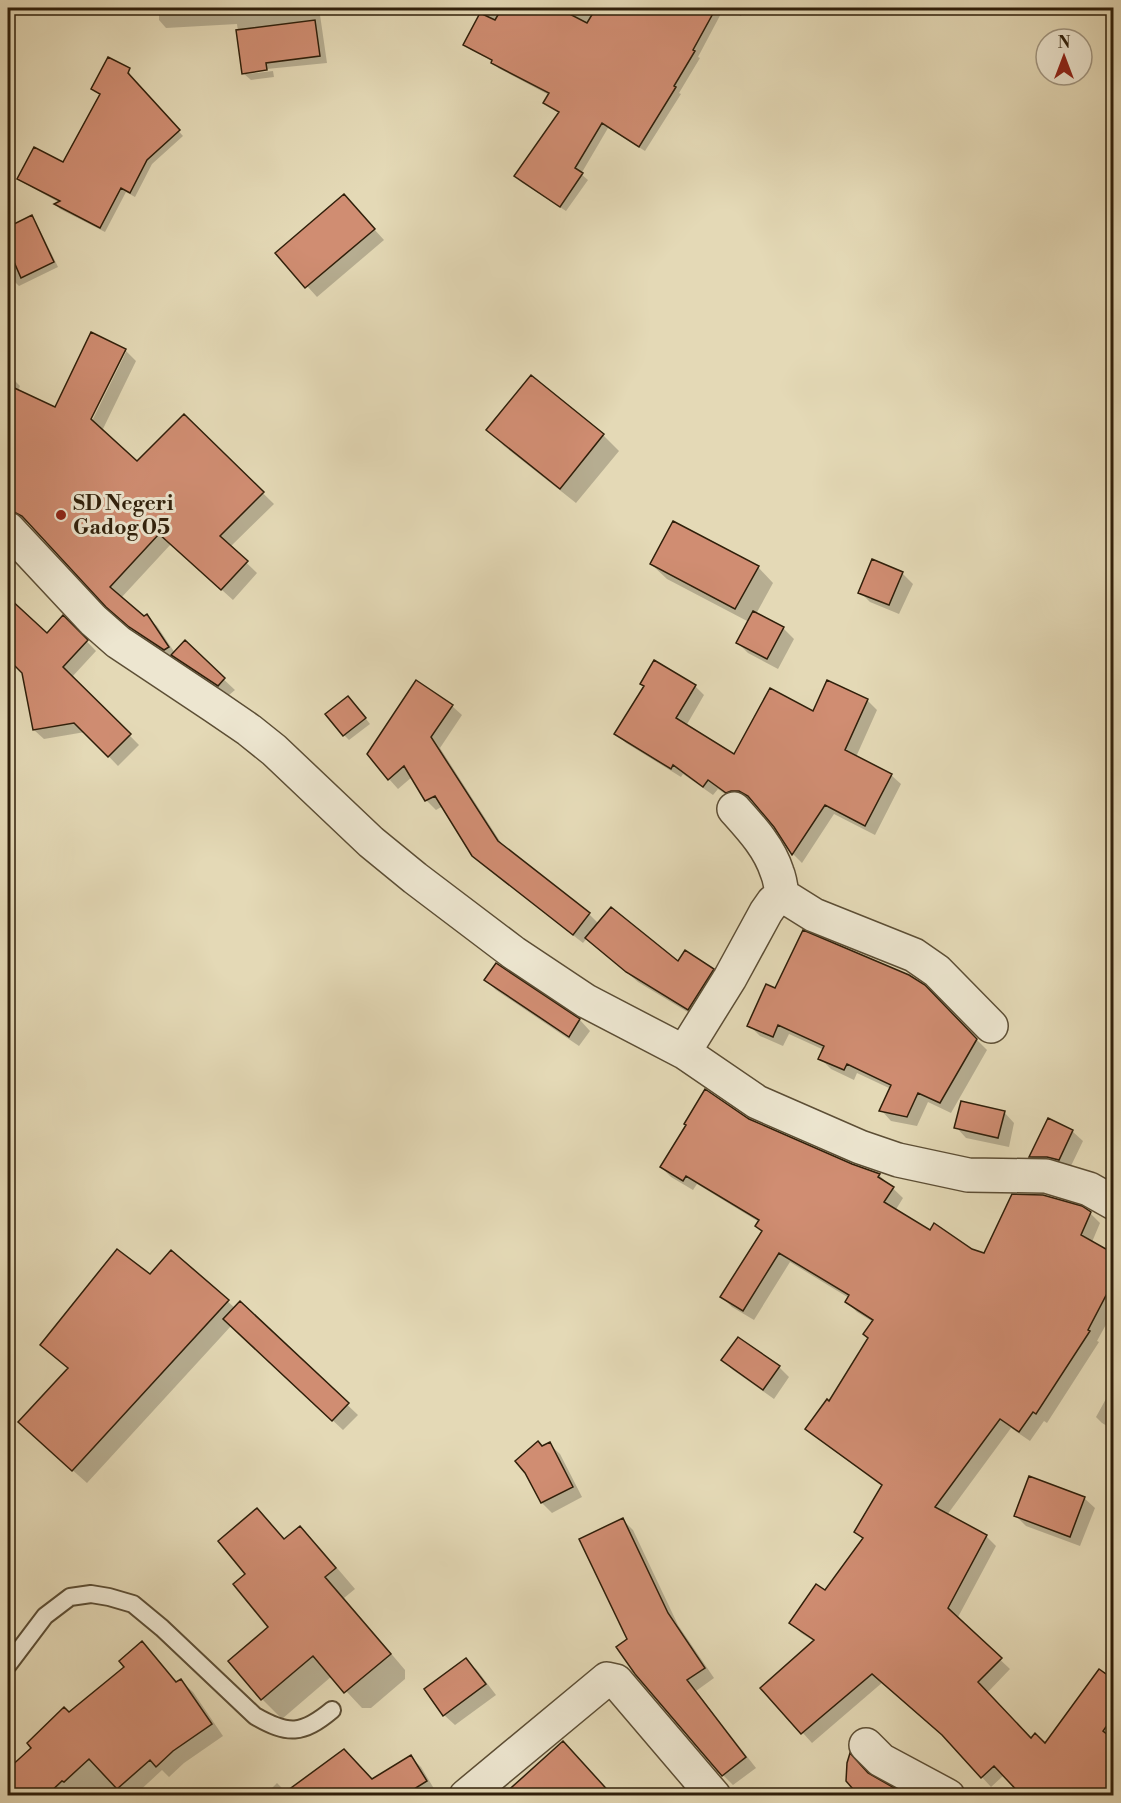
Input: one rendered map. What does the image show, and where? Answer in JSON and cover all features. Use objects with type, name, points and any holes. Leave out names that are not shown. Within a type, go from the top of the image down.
[{"type":"street","points":[[8,529],[93,620],[118,642],[214,706],[274,750],[371,842],[514,953],[586,1001],[684,1052],[758,1102],[810,1126],[898,1160],[968,1175],[1046,1176],[1089,1189],[1113,1203]]},
{"type":"street","points":[[734,809],[755,831],[765,848],[777,872],[782,895],[814,915],[914,955],[937,971],[991,1026]]},
{"type":"street","points":[[684,1052],[730,978],[766,912],[782,895]]},
{"type":"street","points":[[466,1796],[608,1679],[616,1681],[714,1796]]},
{"type":"street","points":[[866,1745],[880,1760],[948,1796]]},
{"type":"lane","points":[[8,1665],[45,1616],[70,1597],[91,1594],[133,1604],[162,1628],[250,1711],[268,1723],[280,1728],[303,1729],[315,1724],[332,1710]]},
{"type":"building","points":[[502,8],[558,8],[587,23],[596,8],[716,8],[693,50],[695,51],[674,86],[676,87],[639,147],[602,123],[575,168],[583,173],[560,207],[514,176],[559,112],[543,103],[549,93],[491,63],[492,60],[463,45],[480,13],[495,20]]},
{"type":"building","points":[[315,20],[320,56],[266,63],[267,70],[242,74],[236,30]]},
{"type":"building","points":[[108,57],[130,68],[128,73],[180,130],[147,160],[130,193],[121,188],[100,228],[54,204],[60,201],[17,179],[34,147],[63,162],[100,94],[91,89]]},
{"type":"building","points":[[344,194],[375,229],[305,288],[275,253]]},
{"type":"building","points":[[32,215],[54,262],[21,278],[8,248],[8,227]]},
{"type":"building","points":[[91,332],[126,349],[91,419],[137,461],[184,414],[264,492],[220,536],[248,561],[221,590],[159,534],[110,587],[144,616],[147,614],[169,647],[164,650],[129,627],[106,607],[22,516],[8,509],[8,385],[55,407]]},
{"type":"building","points":[[531,375],[604,434],[560,489],[486,430]]},
{"type":"building","points":[[673,521],[759,566],[735,609],[650,564]]},
{"type":"building","points":[[872,559],[903,572],[889,605],[858,593]]},
{"type":"building","points":[[8,597],[47,633],[63,615],[88,640],[63,667],[131,734],[108,757],[74,723],[33,730],[22,673],[8,659]]},
{"type":"building","points":[[753,611],[784,627],[767,659],[736,643]]},
{"type":"building","points":[[185,640],[225,678],[218,686],[171,655]]},
{"type":"building","points":[[654,660],[696,685],[676,718],[734,754],[770,688],[813,711],[827,680],[868,699],[845,750],[892,774],[865,826],[825,805],[792,855],[774,827],[748,796],[739,791],[726,793],[708,780],[703,787],[673,765],[671,769],[614,734],[644,686],[640,684]]},
{"type":"building","points":[[416,680],[453,705],[431,737],[498,841],[590,913],[573,935],[472,856],[435,796],[425,801],[404,766],[388,780],[367,754]]},
{"type":"building","points":[[348,696],[366,718],[343,736],[325,714]]},
{"type":"building","points":[[611,907],[678,961],[685,950],[714,969],[688,1010],[626,972],[585,938]]},
{"type":"building","points":[[803,930],[909,975],[925,985],[977,1039],[940,1103],[918,1093],[907,1117],[879,1111],[891,1085],[847,1064],[844,1070],[818,1059],[824,1046],[778,1025],[773,1037],[747,1026],[766,984],[775,988]]},
{"type":"building","points":[[496,963],[580,1019],[569,1037],[484,980]]},
{"type":"building","points":[[705,1089],[749,1119],[880,1174],[878,1177],[894,1187],[884,1202],[930,1230],[934,1223],[972,1249],[984,1253],[1012,1194],[1043,1195],[1082,1206],[1091,1212],[1081,1235],[1113,1253],[1113,1282],[1088,1330],[1090,1331],[1036,1414],[1033,1412],[1019,1432],[1000,1419],[935,1507],[987,1535],[948,1608],[1002,1658],[978,1682],[1031,1738],[1035,1733],[1045,1743],[1099,1669],[1113,1679],[1113,1717],[1103,1731],[1113,1739],[1113,1796],[1022,1796],[994,1766],[981,1778],[942,1735],[872,1674],[801,1734],[760,1688],[814,1640],[789,1623],[816,1584],[825,1590],[863,1538],[854,1532],[882,1485],[805,1429],[827,1399],[829,1401],[868,1338],[863,1334],[873,1320],[845,1302],[849,1295],[779,1253],[743,1311],[720,1297],[762,1231],[755,1226],[759,1220],[686,1176],[683,1181],[660,1167]]},
{"type":"building","points":[[961,1101],[1005,1111],[998,1138],[954,1128]]},
{"type":"building","points":[[1048,1118],[1073,1130],[1059,1160],[1029,1157]]},
{"type":"building","points":[[117,1249],[150,1274],[171,1250],[229,1300],[72,1471],[18,1422],[68,1368],[40,1345]]},
{"type":"building","points":[[240,1301],[349,1403],[332,1421],[223,1319]]},
{"type":"building","points":[[738,1337],[780,1366],[763,1390],[721,1360]]},
{"type":"building","points":[[538,1441],[542,1446],[550,1442],[573,1487],[541,1503],[525,1473],[515,1461]]},
{"type":"building","points":[[1029,1476],[1085,1497],[1070,1537],[1014,1516]]},
{"type":"building","points":[[257,1508],[284,1539],[300,1526],[336,1568],[325,1577],[391,1654],[344,1693],[313,1656],[261,1700],[228,1661],[268,1627],[233,1584],[245,1574],[218,1541]]},
{"type":"building","points":[[623,1518],[668,1613],[705,1668],[687,1680],[746,1757],[722,1776],[635,1674],[616,1647],[627,1639],[579,1539]]},
{"type":"building","points":[[142,1641],[176,1682],[181,1679],[212,1724],[173,1751],[156,1767],[150,1760],[117,1789],[89,1759],[46,1796],[8,1796],[8,1769],[31,1748],[27,1743],[64,1707],[69,1712],[124,1667],[119,1661]]},
{"type":"building","points":[[466,1658],[486,1684],[443,1716],[424,1689]]},
{"type":"building","points":[[563,1741],[613,1796],[502,1796]]},
{"type":"building","points":[[344,1749],[372,1779],[411,1755],[427,1781],[403,1796],[280,1796]]},
{"type":"building","points":[[850,1753],[868,1773],[898,1790],[902,1796],[859,1796],[846,1781]]},
{"type":"place","name":"SD Negeri Gadog 05","points":[[61,515]]}]
